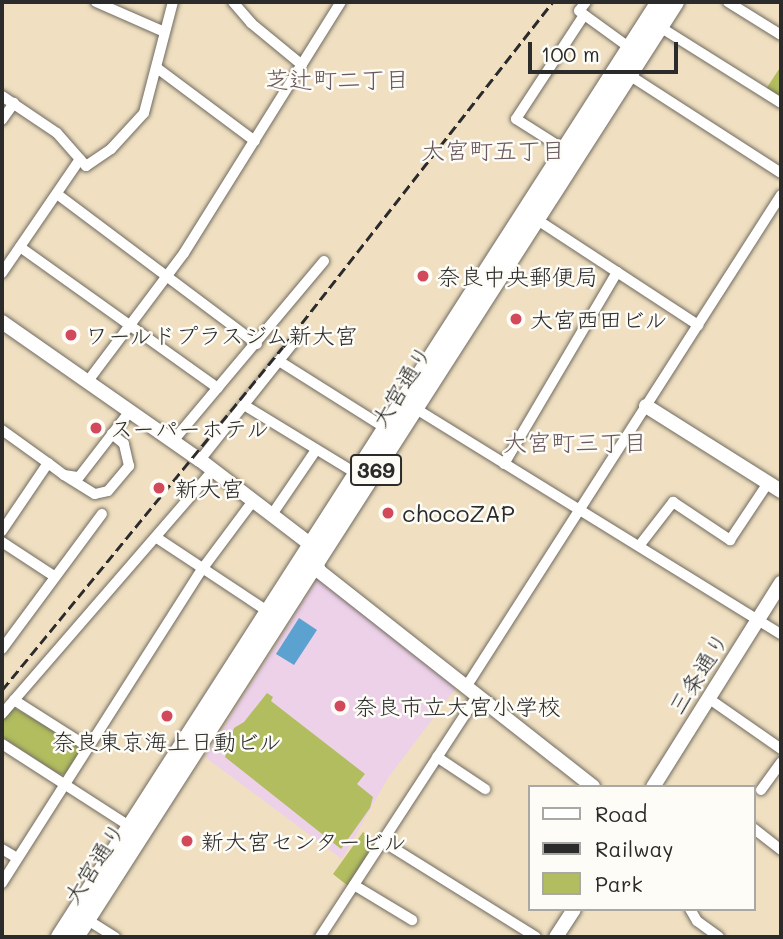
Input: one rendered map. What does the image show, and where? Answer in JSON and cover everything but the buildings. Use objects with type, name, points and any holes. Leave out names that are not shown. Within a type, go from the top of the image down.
[{"type":"highway","name":"大宮通り","points":[[75,937],[81,916],[131,827],[357,474],[387,429],[410,405],[536,219],[624,71],[630,48],[660,2]]},
{"type":"highway","name":"大宮通り","points":[[60,937],[81,916],[315,566],[565,149],[660,27],[675,2]]},
{"type":"street","points":[[96,2],[162,31]]},
{"type":"street","points":[[2,96],[57,133],[86,166],[138,122],[157,68],[162,31],[173,2]]},
{"type":"street","points":[[233,2],[251,23],[302,65]]},
{"type":"street","points":[[88,382],[167,278],[341,2]]},
{"type":"street","points":[[586,2],[579,11],[630,48]]},
{"type":"street","points":[[728,2],[781,35]]},
{"type":"street","points":[[565,149],[516,118],[584,15]]},
{"type":"street","points":[[660,27],[781,103]]},
{"type":"street","points":[[157,68],[255,141]]},
{"type":"street","points":[[624,71],[781,173]]},
{"type":"street","points":[[2,120],[14,103]]},
{"type":"street","points":[[2,273],[80,159]]},
{"type":"street","points":[[57,194],[257,344]]},
{"type":"street","points":[[320,937],[437,757],[472,692],[580,510],[781,194]]},
{"type":"street","points":[[536,219],[698,325]]},
{"type":"street","points":[[20,247],[218,388]]},
{"type":"street","points":[[173,441],[324,261]]},
{"type":"street","points":[[504,464],[617,272]]},
{"type":"street","points":[[2,322],[200,460],[311,545],[315,566],[590,785]]},
{"type":"street","points":[[200,460],[297,338]]},
{"type":"street","points":[[279,361],[387,429]]},
{"type":"street","points":[[244,405],[357,474]]},
{"type":"street","points":[[410,405],[781,634]]},
{"type":"street","points":[[646,406],[781,491]]},
{"type":"street","points":[[64,475],[79,477],[130,411]]},
{"type":"street","points":[[2,430],[95,494],[108,491],[129,466],[124,444],[113,434]]},
{"type":"street","points":[[271,516],[316,450]]},
{"type":"street","points":[[2,531],[48,463]]},
{"type":"street","points":[[2,714],[157,538],[213,470]]},
{"type":"street","points":[[639,546],[673,502],[730,540],[768,483]]},
{"type":"street","points":[[2,883],[203,568],[253,501]]},
{"type":"street","points":[[2,649],[102,514]]},
{"type":"street","points":[[157,538],[269,612]]},
{"type":"street","points":[[2,542],[54,576]]},
{"type":"street","name":"三条通り","points":[[658,785],[708,698],[781,583]]},
{"type":"street","points":[[708,698],[781,749]]},
{"type":"street","points":[[14,700],[88,747]]},
{"type":"street","points":[[2,744],[131,827]]},
{"type":"street","points":[[437,757],[485,789]]},
{"type":"street","points":[[761,790],[781,762]]},
{"type":"street","points":[[755,830],[781,850]]},
{"type":"street","points":[[382,841],[536,937]]},
{"type":"street","points":[[2,849],[17,858]]},
{"type":"street","points":[[354,885],[412,920]]},
{"type":"street","points":[[556,937],[573,911]]},
{"type":"street","points":[[692,911],[698,922],[719,937]]},
{"type":"street","points":[[81,916],[115,937]]},
{"type":"shaded area","name":"奈良市立大宮小学校","points":[[318,578],[456,688],[388,778],[342,859],[205,757]]},
{"type":"green space","points":[[781,66],[781,95],[779,98],[766,89]]},
{"type":"green space","points":[[267,693],[273,697],[271,701],[365,774],[357,784],[373,797],[370,808],[341,849],[225,757],[234,728],[244,722]]},
{"type":"green space","points":[[13,707],[79,745],[80,751],[67,773],[60,775],[2,737],[2,721]]},
{"type":"green space","points":[[363,832],[376,843],[348,886],[333,874]]},
{"type":"water","points":[[299,618],[317,630],[294,665],[276,654]]},
{"type":"railway","points":[[2,690],[283,347],[553,2]]},
{"type":"place","name":"奈良中央郵便局","points":[[423,276]]},
{"type":"place","name":"大宮西田ビル","points":[[516,319]]},
{"type":"place","name":"ワールドプラスジム新大宮","points":[[71,335]]},
{"type":"place","name":"スーパーホテル","points":[[96,428]]},
{"type":"place","name":"新大宮","points":[[159,488]]},
{"type":"place","name":"chocoZAP","points":[[388,513]]},
{"type":"place","name":"奈良市立大宮小学校","points":[[340,706]]},
{"type":"place","name":"奈良東京海上日動ビル","points":[[167,716]]},
{"type":"place","name":"新大宮センタービル","points":[[187,841]]},
{"type":"district","name":"芝辻町二丁目","points":[[337,79]]},
{"type":"district","name":"大宮町五丁目","points":[[493,150]]},
{"type":"district","name":"大宮町三丁目","points":[[575,442]]}]
